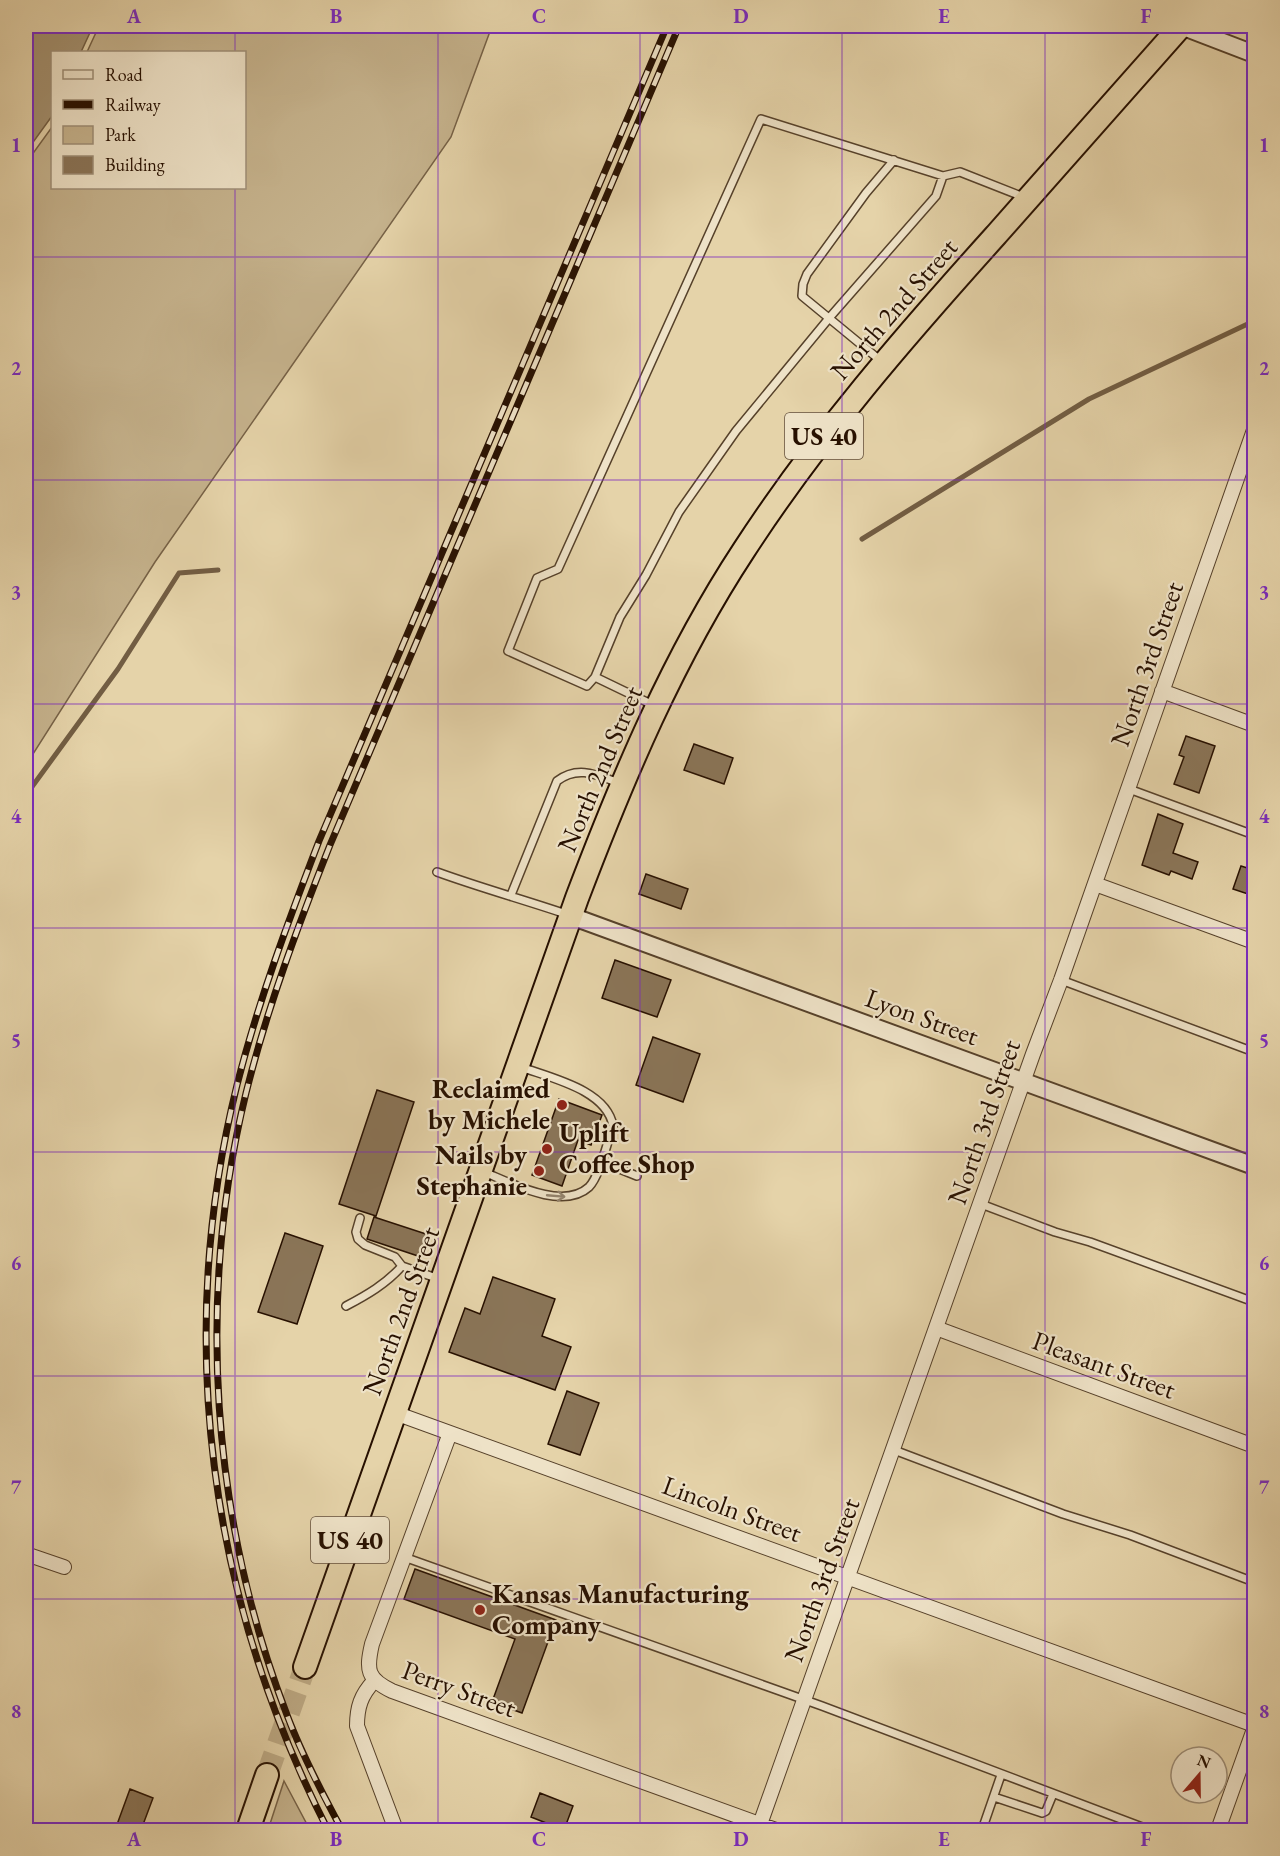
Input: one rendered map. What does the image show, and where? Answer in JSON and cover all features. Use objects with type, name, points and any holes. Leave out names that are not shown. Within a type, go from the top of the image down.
[{"type":"highway","name":"North 2nd Street","points":[[305,1667],[571,916],[621,784],[657,706],[717,595],[743,552],[801,467],[883,363],[1181,26]]},
{"type":"highway","points":[[248,1830],[267,1775]]},
{"type":"street","points":[[1181,26],[1254,54]]},
{"type":"street","name":"North 3rd Street","points":[[759,1827],[1062,980],[1254,430]]},
{"type":"street","points":[[1162,691],[1254,725]]},
{"type":"street","points":[[1095,884],[1254,942]]},
{"type":"street","name":"Lyon Street","points":[[571,916],[1254,1166]]},
{"type":"street","name":"Pleasant Street","points":[[936,1328],[1254,1446]]},
{"type":"street","name":"Lincoln Street","points":[[395,1413],[1254,1727]]},
{"type":"street","name":"Perry Street","points":[[450,1433],[372,1644],[368,1664],[369,1673],[374,1681],[392,1692],[759,1827],[776,1830]]},
{"type":"street","points":[[26,1554],[64,1567]]},
{"type":"street","points":[[374,1681],[364,1692],[360,1701],[357,1726],[396,1830]]},
{"type":"street","points":[[1218,1830],[1254,1727]]},
{"type":"lane","points":[[943,176],[936,196],[830,317],[736,430],[679,512],[646,575],[620,617],[595,677],[587,686],[508,651],[537,578],[558,569],[761,119],[943,176],[960,172],[1028,199]]},
{"type":"lane","points":[[883,363],[802,296],[807,274],[894,160]]},
{"type":"lane","points":[[595,677],[657,706]]},
{"type":"lane","points":[[511,895],[557,781],[568,773],[591,773],[621,784]]},
{"type":"lane","points":[[1129,789],[1254,835]]},
{"type":"lane","points":[[437,872],[571,916]]},
{"type":"lane","points":[[1062,980],[1254,1052]]},
{"type":"lane","points":[[481,1172],[544,1195],[572,1197],[589,1186],[594,1178],[613,1126],[606,1109],[577,1087],[518,1066]]},
{"type":"lane","points":[[600,1161],[637,1176]]},
{"type":"lane","points":[[981,1204],[1254,1302]]},
{"type":"lane","points":[[360,1218],[356,1232],[358,1239],[365,1245],[395,1257],[402,1266],[443,1280]]},
{"type":"lane","points":[[346,1306],[373,1291],[402,1266]]},
{"type":"lane","points":[[894,1450],[1063,1514],[1130,1535],[1254,1582]]},
{"type":"lane","points":[[404,1557],[805,1700],[1150,1830]]},
{"type":"lane","points":[[982,1830],[1001,1775]]},
{"type":"lane","points":[[994,1797],[1042,1813],[1046,1811],[1053,1794]]},
{"type":"green space","points":[[99,26],[492,26],[451,137],[155,562],[26,765],[26,163],[51,128],[51,189],[246,189],[246,51],[87,51]]},
{"type":"green space","points":[[284,1781],[310,1830],[268,1830]]},
{"type":"shaded area","points":[[26,26],[93,26],[81,51],[51,51],[51,117],[26,152]]},
{"type":"building","points":[[1186,736],[1215,746],[1199,793],[1174,784],[1184,757],[1179,755]]},
{"type":"building","points":[[694,744],[733,758],[724,784],[684,770]]},
{"type":"building","points":[[1158,814],[1183,824],[1173,853],[1198,862],[1192,879],[1171,871],[1169,875],[1142,865]]},
{"type":"building","points":[[1241,866],[1254,870],[1254,896],[1233,889]]},
{"type":"building","points":[[646,874],[688,889],[681,909],[639,894]]},
{"type":"building","points":[[615,960],[671,980],[657,1017],[602,998]]},
{"type":"building","points":[[653,1037],[700,1054],[683,1102],[636,1085]]},
{"type":"building","points":[[377,1090],[414,1102],[376,1216],[339,1204]]},
{"type":"building","points":[[559,1099],[602,1115],[591,1145],[578,1140],[562,1186],[532,1175]]},
{"type":"building","points":[[374,1217],[429,1235],[421,1257],[367,1239]]},
{"type":"building","points":[[285,1233],[323,1246],[297,1324],[258,1312]]},
{"type":"building","points":[[493,1277],[555,1299],[542,1336],[571,1347],[555,1390],[449,1352],[465,1308],[480,1314]]},
{"type":"building","points":[[567,1391],[599,1403],[580,1455],[548,1444]]},
{"type":"building","name":"Kansas Manufacturing Company","points":[[415,1569],[556,1620],[522,1713],[492,1702],[515,1639],[404,1599]]},
{"type":"building","points":[[130,1789],[153,1798],[141,1830],[115,1830]]},
{"type":"building","points":[[540,1793],[573,1806],[564,1830],[531,1817]]},
{"type":"waterway","points":[[862,539],[1089,399],[1254,321]]},
{"type":"waterway","points":[[26,795],[118,669],[179,573],[218,570]]},
{"type":"tunnel","points":[[267,1775],[305,1667]]},
{"type":"railway","points":[[328,1830],[287,1742],[255,1651],[230,1559],[214,1466],[207,1371],[208,1276],[218,1180],[237,1085],[254,1023],[319,841],[667,26]]},
{"type":"railway","points":[[342,1830],[293,1730],[261,1640],[242,1564],[227,1486],[219,1407],[217,1328],[221,1249],[230,1171],[246,1093],[263,1030],[318,875],[679,26]]},
{"type":"place","name":"Reclaimed by Michele","points":[[562,1105]]},
{"type":"place","name":"Uplift Coffee Shop","points":[[547,1149]]},
{"type":"place","name":"Nails by Stephanie","points":[[539,1171]]},
{"type":"place","name":"Kansas Manufacturing Company","points":[[480,1610]]}]
